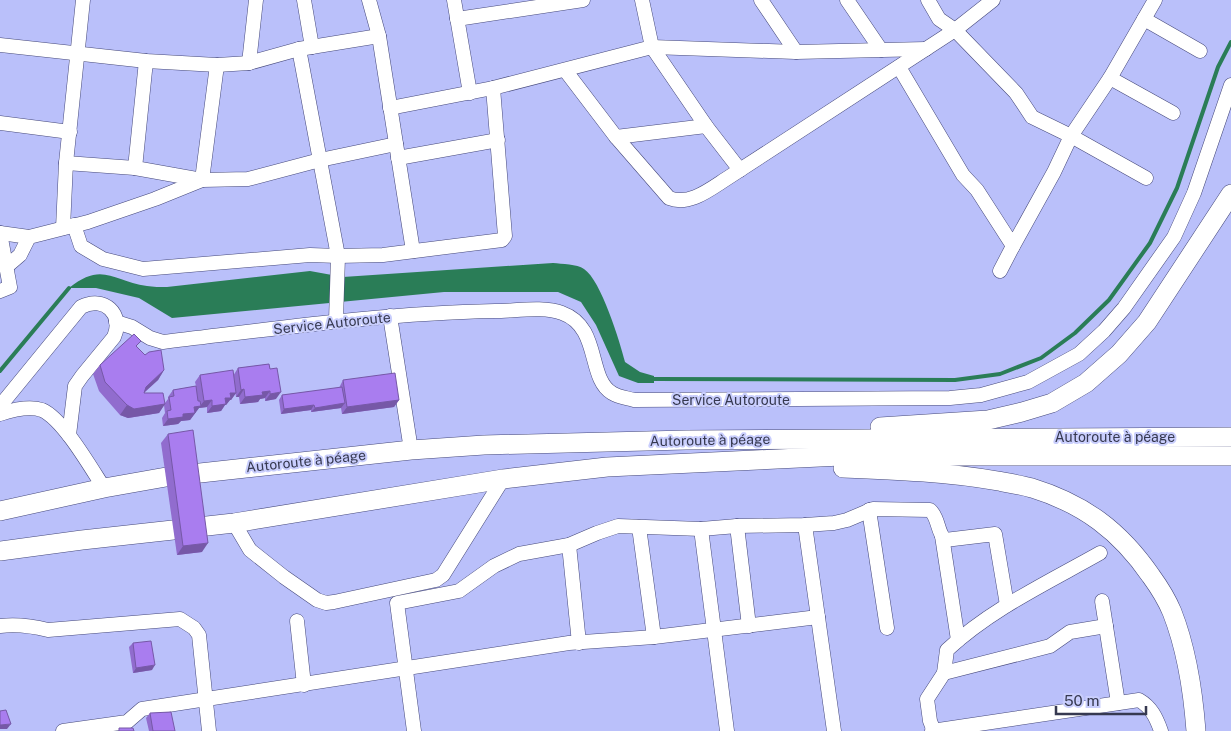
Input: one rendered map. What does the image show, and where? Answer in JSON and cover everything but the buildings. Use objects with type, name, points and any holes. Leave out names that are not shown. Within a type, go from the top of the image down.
[{"type":"highway","points":[[686,440],[988,420],[1052,403],[1086,383],[1119,354],[1147,322],[1231,194]]},
{"type":"highway","name":"Autoroute à péage","points":[[191,474],[411,450],[484,445],[686,440],[1231,437]]},
{"type":"highway","points":[[198,527],[234,523],[503,479],[608,467],[841,456],[1231,456]]},
{"type":"highway","points":[[707,462],[928,471],[1030,487],[1057,496],[1080,507],[1109,527],[1136,554],[1172,611],[1184,650],[1194,704],[1196,731]]},
{"type":"highway","points":[[0,511],[104,488],[166,477]]},
{"type":"highway","points":[[0,551],[173,530]]},
{"type":"street","points":[[83,0],[66,164],[68,226],[81,246],[103,259],[143,269],[310,255],[383,254],[504,239],[493,88]]},
{"type":"street","points":[[249,63],[256,0]]},
{"type":"street","points":[[304,0],[305,48],[320,160],[338,256],[336,322]]},
{"type":"street","points":[[369,0],[379,36],[413,250]]},
{"type":"street","points":[[454,0],[470,93]]},
{"type":"street","points":[[457,19],[535,3],[583,0]]},
{"type":"street","points":[[642,0],[652,47],[706,126],[740,170]]},
{"type":"street","points":[[761,0],[796,52]]},
{"type":"street","points":[[847,0],[881,50]]},
{"type":"street","points":[[928,0],[939,19],[955,30],[1016,93],[1032,117],[1071,136],[1146,178]]},
{"type":"street","points":[[565,70],[616,137],[669,198],[677,201],[698,196],[740,170],[955,30],[993,0]]},
{"type":"street","points":[[1000,271],[1054,172],[1071,136],[1110,78],[1155,0]]},
{"type":"street","points":[[1144,19],[1200,51]]},
{"type":"street","points":[[0,46],[146,61],[217,65],[249,63],[305,48],[379,36]]},
{"type":"street","points":[[390,108],[493,88],[652,47],[796,52],[926,49]]},
{"type":"street","points":[[135,168],[146,61]]},
{"type":"street","points":[[202,180],[217,65]]},
{"type":"street","points":[[899,67],[963,175],[977,190],[1013,246]]},
{"type":"street","points":[[1110,78],[1173,113]]},
{"type":"street","name":"Service Autoroute","points":[[116,322],[132,327],[150,338],[163,342],[390,316],[553,310],[564,314],[580,324],[589,341],[605,387],[613,394],[634,400],[950,398],[981,395],[1028,382],[1079,354],[1104,331],[1124,308],[1174,237],[1187,209],[1231,85]]},
{"type":"street","points":[[0,123],[70,132]]},
{"type":"street","points":[[616,137],[706,126]]},
{"type":"street","points":[[398,158],[498,140]]},
{"type":"street","points":[[66,164],[135,168],[202,180],[248,179],[320,160],[396,144]]},
{"type":"street","points":[[0,291],[10,287],[0,233],[29,237],[88,222],[155,199],[202,180]]},
{"type":"street","points":[[6,267],[20,255],[29,237]]},
{"type":"street","points":[[0,406],[81,307],[96,302],[106,305],[113,312],[117,328],[114,337],[75,386],[69,436]]},
{"type":"street","points":[[390,316],[411,450]]},
{"type":"street","points":[[0,414],[40,409],[50,414],[69,436],[104,488]]},
{"type":"street","points":[[234,523],[250,550],[284,577],[317,600],[334,602],[436,580],[443,575],[503,479]]},
{"type":"street","points":[[869,510],[887,628]]},
{"type":"street","points":[[414,731],[397,603],[459,592],[494,566],[519,554],[569,545],[618,526],[701,529],[737,526],[805,525],[834,523],[869,510],[930,510],[935,514],[942,536],[958,640]]},
{"type":"street","points":[[805,525],[834,731]]},
{"type":"street","points":[[737,526],[749,626]]},
{"type":"street","points":[[639,527],[654,637]]},
{"type":"street","points":[[701,529],[727,731]]},
{"type":"street","points":[[942,536],[946,540],[951,540],[995,534],[1008,605]]},
{"type":"street","points":[[569,545],[579,643]]},
{"type":"street","points":[[1100,553],[1008,605],[958,640],[947,650],[944,674],[927,698],[933,731],[1013,725],[1138,700],[1148,705],[1155,715],[1161,731]]},
{"type":"street","points":[[1102,601],[1118,703]]},
{"type":"street","points":[[63,731],[127,722],[142,709],[406,669],[579,643],[654,637],[818,617]]},
{"type":"street","points":[[0,626],[13,624],[48,630],[180,619],[194,628],[199,636],[204,700],[209,731]]},
{"type":"street","points":[[297,621],[304,685]]},
{"type":"street","points":[[944,674],[1050,646],[1070,632],[1106,626]]},
{"type":"shaded area","points":[[553,263],[577,266],[584,269],[590,275],[597,285],[609,312],[625,362],[640,372],[654,376],[654,383],[638,383],[619,376],[596,325],[581,302],[558,292],[444,292],[172,318],[139,298],[96,288],[69,288],[80,280],[99,274],[135,284],[167,287],[310,271],[343,277]]},
{"type":"waterway","points":[[654,379],[955,380],[1000,374],[1041,358],[1075,333],[1109,300],[1150,243],[1177,188],[1218,67],[1231,42]]},
{"type":"waterway","points":[[0,371],[69,288]]}]
